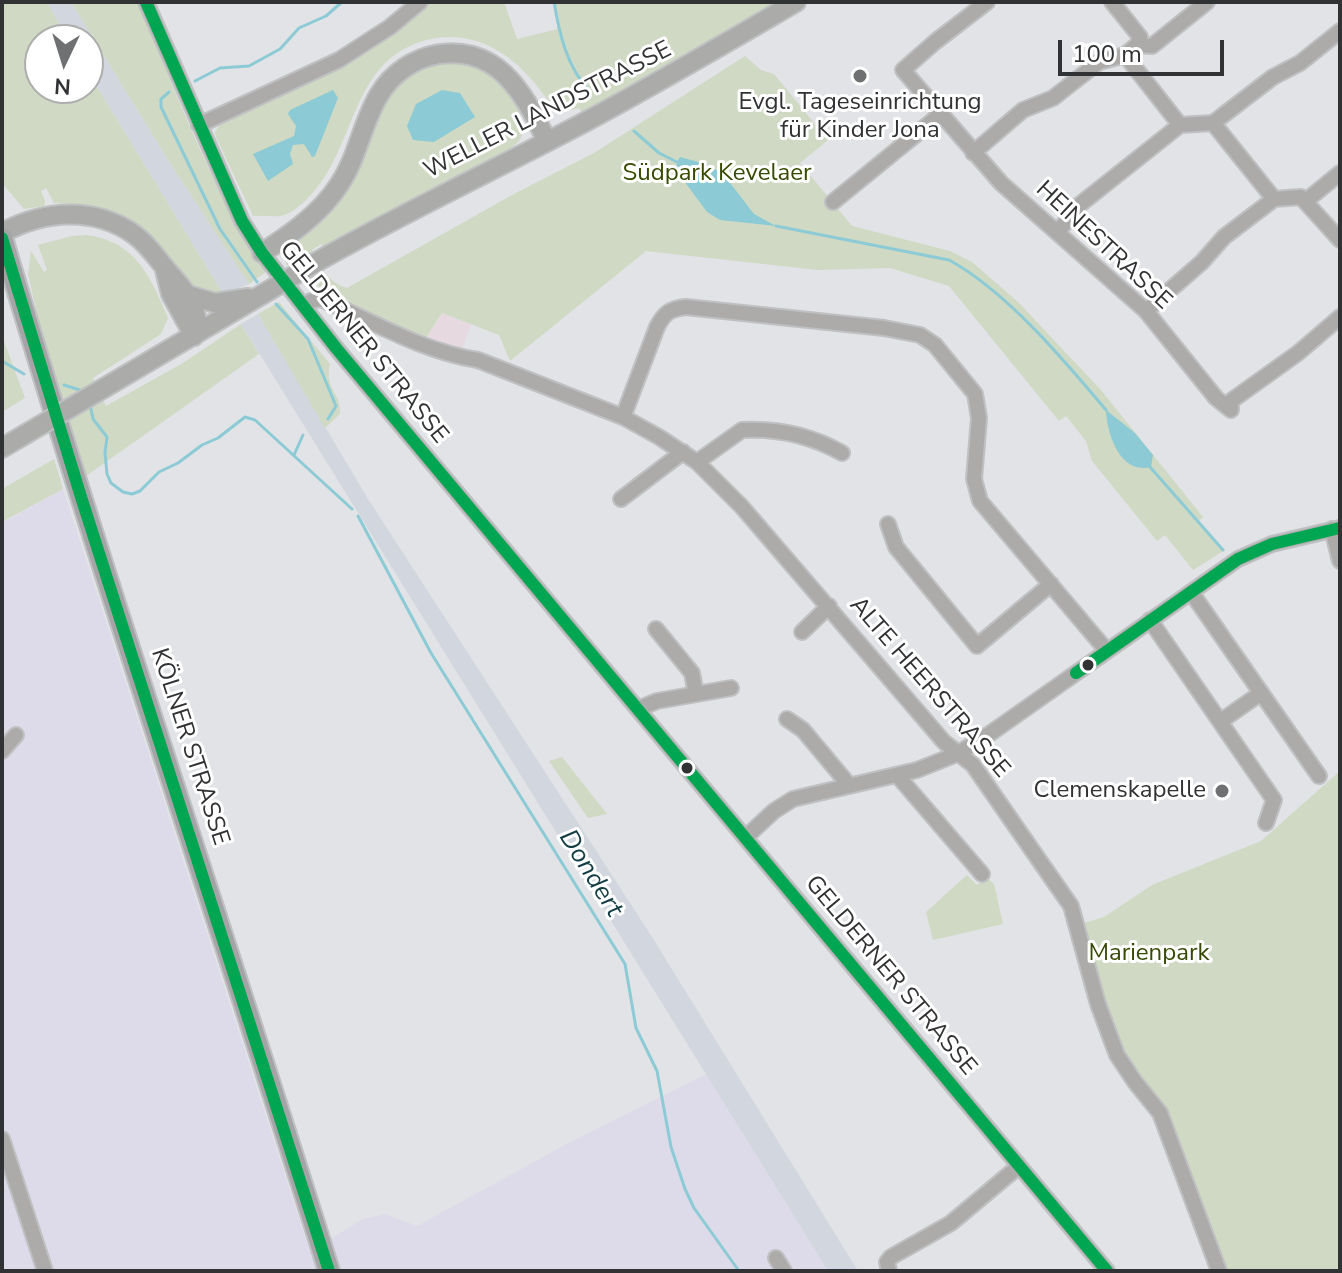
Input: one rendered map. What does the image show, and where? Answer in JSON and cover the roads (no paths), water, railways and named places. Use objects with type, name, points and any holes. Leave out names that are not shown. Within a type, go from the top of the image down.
[{"type":"main road","name":"WELLER LANDSTRASSE","points":[[220,310],[263,294],[405,212],[677,72],[796,2]]},
{"type":"main road","points":[[262,253],[304,224],[329,199],[350,165],[378,95],[394,75],[416,59],[435,54],[461,53],[491,64],[521,93],[547,141]]},
{"type":"main road","points":[[2,235],[21,223],[61,214],[93,216],[135,235],[188,295],[196,316],[194,336]]},
{"type":"main road","name":"KÖLNER STRASSE","points":[[2,235],[118,614],[249,1013],[329,1271]]},
{"type":"main road","points":[[164,267],[171,294],[194,336]]},
{"type":"main road","points":[[2,448],[194,336],[220,310],[188,295]]},
{"type":"street","name":"GELDERNER STRASSE","points":[[146,2],[236,208],[262,253],[1107,1271]]},
{"type":"street","points":[[199,125],[339,60],[390,27],[420,2]]},
{"type":"street","name":"HEINESTRASSE","points":[[987,2],[903,70],[1001,183],[1146,311],[1216,398],[1231,410],[1231,401],[1298,353],[1340,317]]},
{"type":"street","points":[[1112,2],[1140,37],[1131,50]]},
{"type":"street","points":[[973,153],[1023,110],[1053,98],[1099,62],[1152,46],[1207,2]]},
{"type":"street","points":[[1058,232],[1078,206],[1180,125],[1213,123],[1273,77],[1300,63],[1340,31]]},
{"type":"street","points":[[1131,50],[1180,125]]},
{"type":"street","points":[[833,202],[941,114]]},
{"type":"street","points":[[1213,123],[1274,199]]},
{"type":"street","points":[[1307,200],[1340,173]]},
{"type":"street","points":[[1146,311],[1202,262],[1224,237],[1274,199],[1301,197],[1307,200],[1340,240]]},
{"type":"street","name":"ALTE HEERSTRASSE","points":[[303,306],[321,299],[430,346],[459,357],[478,360],[623,417],[697,462],[742,507],[957,754],[973,765],[1071,906],[1098,1004],[1117,1055],[1160,1113],[1219,1271]]},
{"type":"street","points":[[623,417],[657,327],[663,314],[671,308],[778,316],[906,330],[920,335],[935,345],[975,394],[979,418],[974,479],[980,501],[1107,651]]},
{"type":"street","points":[[697,462],[735,433],[751,430],[807,436],[842,453]]},
{"type":"street","points":[[621,499],[683,452]]},
{"type":"street","points":[[888,524],[896,547],[977,646],[1051,584]]},
{"type":"street","points":[[746,837],[774,811],[793,799],[897,775],[957,754],[1238,559],[1272,544],[1336,528],[1340,561]]},
{"type":"street","points":[[1191,592],[1319,776]]},
{"type":"street","name":"ALTE HEERSTRASSE","points":[[802,632],[829,606]]},
{"type":"street","points":[[1150,620],[1274,800],[1266,823]]},
{"type":"street","points":[[656,629],[692,673],[696,694]]},
{"type":"street","points":[[638,709],[657,701],[731,688]]},
{"type":"street","points":[[1221,721],[1261,693]]},
{"type":"street","points":[[787,719],[803,730],[849,785]]},
{"type":"street","points":[[2,751],[16,735]]},
{"type":"street","points":[[897,775],[982,874]]},
{"type":"street","points":[[2,1139],[45,1271]]},
{"type":"street","points":[[889,1271],[887,1262],[891,1257],[951,1223],[1019,1166]]},
{"type":"water","points":[[333,90],[338,98],[315,156],[312,157],[304,144],[293,145],[290,154],[293,164],[268,181],[253,154],[294,136],[296,126],[288,114],[290,110]]},
{"type":"water","points":[[442,90],[460,93],[475,117],[434,142],[413,140],[407,126],[416,104]]},
{"type":"water","points":[[680,157],[709,165],[724,175],[754,214],[776,226],[720,220],[707,212],[676,170]]},
{"type":"water","points":[[1106,410],[1135,433],[1153,455],[1151,467],[1140,468],[1123,459],[1109,430]]},
{"type":"waterway","points":[[195,81],[220,68],[249,66],[280,49],[299,28],[326,16],[342,2]]},
{"type":"waterway","points":[[554,2],[561,37],[570,60],[589,90]]},
{"type":"waterway","points":[[169,92],[161,99],[161,107],[220,229],[257,282]]},
{"type":"waterway","points":[[634,131],[659,153],[677,162]]},
{"type":"waterway","points":[[776,226],[949,260],[992,289],[1013,308],[1106,410]]},
{"type":"waterway","points":[[276,304],[308,339],[336,406],[328,419]]},
{"type":"waterway","name":"Dondert","points":[[2,361],[24,374]]},
{"type":"waterway","name":"Dondert","points":[[64,385],[83,391]]},
{"type":"waterway","name":"Dondert","points":[[90,404],[93,419],[107,437],[107,474],[111,483],[123,492],[132,494],[140,491],[159,472],[218,438],[245,417],[255,420],[352,509]]},
{"type":"waterway","points":[[294,455],[303,435]]},
{"type":"waterway","points":[[1150,467],[1223,550]]},
{"type":"waterway","name":"Dondert","points":[[358,516],[431,653],[625,964],[636,1028],[657,1071],[671,1147],[685,1189],[694,1208],[739,1271]]},
{"type":"place","name":"Evgl. Tageseinrichtung für Kinder Jona","points":[[860,76]]},
{"type":"place","name":"Clemenskapelle","points":[[1222,791]]},
{"type":"park label","name":"Südpark Kevelaer","points":[[717,174]]},
{"type":"park label","name":"Marienpark","points":[[1149,954]]}]
